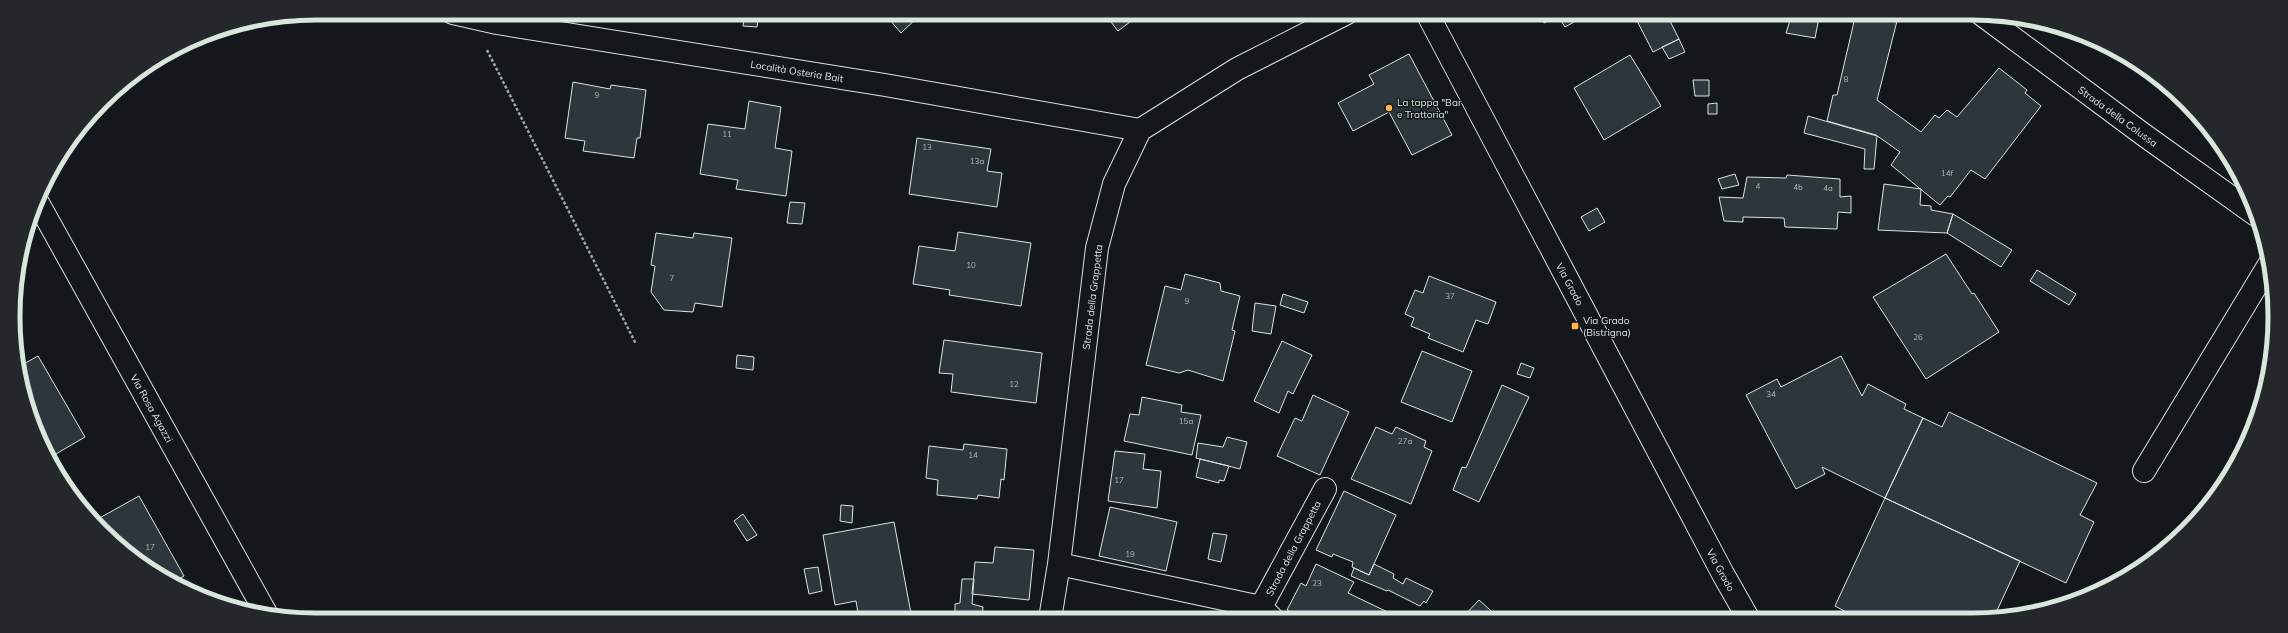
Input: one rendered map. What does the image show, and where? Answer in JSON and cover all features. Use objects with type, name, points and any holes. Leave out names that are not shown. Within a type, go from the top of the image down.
[{"type":"street","name":"Località Osteria Bait","points":[[503,20],[1140,130]]},
{"type":"street","points":[[1140,130],[1237,68],[1333,20]]},
{"type":"street","name":"Via Grado","points":[[1431,20],[1715,560],[1745,613]]},
{"type":"street","name":"Strada della Colussa","points":[[1990,21],[2144,135],[2247,209]]},
{"type":"street","name":"Strada della Grappetta","points":[[1051,613],[1059,564],[1097,248],[1114,184],[1140,130]]},
{"type":"street","name":"Via Rosa Agazzi","points":[[41,208],[263,608]]},
{"type":"street","points":[[2144,471],[2264,273]]},
{"type":"street","name":"Strada della Grappetta","points":[[1059,564],[1267,613],[1325,489]]},
{"type":"path","points":[[497,20],[486,46],[636,344]]},
{"type":"building","points":[[744,20],[758,20],[757,27],[743,26]]},
{"type":"building","points":[[890,20],[915,20],[901,33]]},
{"type":"building","points":[[1109,20],[1133,20],[1118,31]]},
{"type":"building","points":[[1542,20],[1550,20],[1544,23]]},
{"type":"building","points":[[1561,20],[1578,20],[1565,27]]},
{"type":"building","points":[[1637,20],[1670,20],[1679,39],[1653,52]]},
{"type":"building","points":[[1790,20],[1819,20],[1815,38],[1786,33]]},
{"type":"building","points":[[1854,20],[1897,20],[1877,100],[1921,132],[1935,115],[1939,118],[1947,110],[1957,117],[1999,68],[2027,90],[2025,93],[2041,106],[1985,179],[1971,170],[1950,197],[1948,196],[1940,205],[1891,165],[1900,152],[1876,135],[1827,121],[1833,95],[1837,95]]},
{"type":"building","points":[[1679,39],[1685,52],[1669,59],[1662,47]]},
{"type":"building","name":"La tappa \"Bar e Trattoria\"","points":[[1409,54],[1452,135],[1412,155],[1389,112],[1353,131],[1338,103],[1374,84],[1369,75]]},
{"type":"building","points":[[1630,55],[1661,106],[1604,140],[1574,88]]},
{"type":"building","points":[[1693,80],[1709,80],[1709,96],[1695,96]]},
{"type":"building","points":[[573,82],[610,89],[611,85],[646,90],[640,138],[637,138],[634,158],[583,151],[585,141],[565,138]]},
{"type":"building","points":[[749,101],[781,107],[775,148],[792,151],[786,196],[736,189],[738,180],[700,174],[708,124],[745,129]]},
{"type":"building","points":[[1717,103],[1717,114],[1708,114],[1708,104]]},
{"type":"building","points":[[1808,116],[1877,136],[1874,169],[1864,169],[1865,149],[1804,133]]},
{"type":"building","points":[[917,138],[991,149],[987,171],[1002,173],[997,207],[909,194]]},
{"type":"building","points":[[1735,174],[1739,185],[1722,189],[1718,179]]},
{"type":"building","points":[[1787,175],[1840,179],[1840,197],[1851,196],[1851,213],[1838,212],[1837,229],[1785,227],[1784,218],[1743,217],[1743,222],[1724,221],[1719,197],[1743,198],[1747,177],[1786,178]]},
{"type":"building","points":[[1884,184],[1921,189],[1920,205],[1931,206],[1931,210],[1953,214],[1947,233],[1878,230]]},
{"type":"building","points":[[790,202],[805,203],[802,224],[787,223]]},
{"type":"building","points":[[1597,208],[1605,222],[1589,231],[1581,217]]},
{"type":"building","points":[[1953,214],[2012,250],[2001,267],[1947,233]]},
{"type":"building","points":[[958,232],[1031,243],[1021,306],[949,295],[950,290],[913,284],[919,246],[955,251]]},
{"type":"building","points":[[656,233],[693,238],[694,233],[732,238],[722,307],[695,303],[693,312],[664,310],[651,292],[655,266],[651,265]]},
{"type":"building","points":[[1946,254],[1972,294],[1974,293],[1999,332],[1926,379],[1873,297]]},
{"type":"building","points":[[2037,270],[2076,294],[2069,305],[2030,281]]},
{"type":"building","points":[[1185,274],[1220,283],[1221,291],[1240,296],[1232,330],[1235,331],[1223,381],[1188,370],[1179,373],[1146,365],[1165,286],[1181,290]]},
{"type":"building","points":[[1429,276],[1496,302],[1488,324],[1476,320],[1463,352],[1428,338],[1430,334],[1411,326],[1414,318],[1405,314],[1415,290],[1423,293]]},
{"type":"building","points":[[1283,294],[1308,302],[1304,313],[1280,305]]},
{"type":"building","points":[[1255,303],[1276,306],[1271,334],[1252,331]]},
{"type":"building","points":[[944,340],[1042,353],[1036,403],[951,392],[953,374],[939,373]]},
{"type":"building","points":[[1282,341],[1312,355],[1293,394],[1288,391],[1279,413],[1254,401]]},
{"type":"building","points":[[1422,351],[1472,371],[1452,422],[1401,402]]},
{"type":"building","points":[[737,355],[754,357],[753,370],[736,368]]},
{"type":"building","points":[[38,356],[85,437],[55,455],[36,412],[30,393],[24,364]]},
{"type":"building","points":[[1841,356],[1862,396],[1868,384],[1906,404],[1904,409],[1923,418],[1885,498],[1822,467],[1825,474],[1796,489],[1746,395],[1777,379],[1781,387]]},
{"type":"building","points":[[1521,363],[1534,368],[1530,378],[1517,374]]},
{"type":"building","points":[[1502,385],[1529,397],[1479,502],[1453,490],[1462,467],[1466,468]]},
{"type":"building","points":[[1313,395],[1349,412],[1320,475],[1277,456],[1295,418],[1302,421]]},
{"type":"building","points":[[1142,397],[1182,405],[1181,412],[1201,415],[1192,455],[1124,441],[1130,414],[1139,415]]},
{"type":"building","points":[[1949,412],[2097,483],[2080,515],[2094,522],[2066,583],[1885,498],[1923,418],[1942,427]]},
{"type":"building","points":[[1376,427],[1392,434],[1396,427],[1426,441],[1424,447],[1432,451],[1411,504],[1351,479]]},
{"type":"building","points":[[1227,437],[1247,442],[1240,469],[1196,458],[1198,443],[1223,447]]},
{"type":"building","points":[[964,444],[1007,449],[1004,480],[1001,479],[999,498],[978,495],[977,499],[937,495],[938,480],[926,478],[929,446],[963,450]]},
{"type":"building","points":[[1115,451],[1145,454],[1143,469],[1161,471],[1157,508],[1108,501]]},
{"type":"building","points":[[1200,459],[1229,466],[1224,481],[1219,480],[1219,483],[1196,477]]},
{"type":"building","points":[[1344,491],[1396,515],[1369,575],[1352,567],[1353,562],[1333,554],[1332,557],[1316,550]]},
{"type":"building","points":[[139,496],[184,576],[179,579],[152,563],[136,552],[100,518]]},
{"type":"building","points":[[1885,498],[2020,561],[1997,611],[1972,613],[1848,613],[1835,606]]},
{"type":"building","points":[[841,505],[853,506],[852,523],[840,521]]},
{"type":"building","points":[[1110,507],[1177,522],[1166,571],[1099,556]]},
{"type":"building","points":[[743,514],[757,535],[747,541],[734,521]]},
{"type":"building","points":[[894,522],[911,613],[858,613],[856,601],[835,605],[823,535]]},
{"type":"building","points":[[1213,533],[1227,535],[1221,562],[1208,559]]},
{"type":"building","points":[[995,547],[1034,550],[1029,600],[972,594],[975,562],[993,563]]},
{"type":"building","points":[[1316,564],[1354,582],[1348,593],[1390,613],[1293,613],[1287,610],[1301,583],[1306,586]]},
{"type":"building","points":[[1374,564],[1394,574],[1393,578],[1403,584],[1406,578],[1433,591],[1426,603],[1424,601],[1420,606],[1388,590],[1387,591],[1351,576],[1354,568],[1369,575]]},
{"type":"building","points":[[818,567],[822,591],[809,594],[804,569]]},
{"type":"building","points":[[962,579],[974,579],[972,604],[983,607],[982,613],[955,613],[955,604],[960,603]]},
{"type":"building","points":[[1479,600],[1493,613],[1467,613]]},
{"type":"place","name":"La tappa \"Bar e Trattoria\"","points":[[1389,108]]},
{"type":"place","name":"Via Grado (Bistrigna)","points":[[1575,326]]}]
